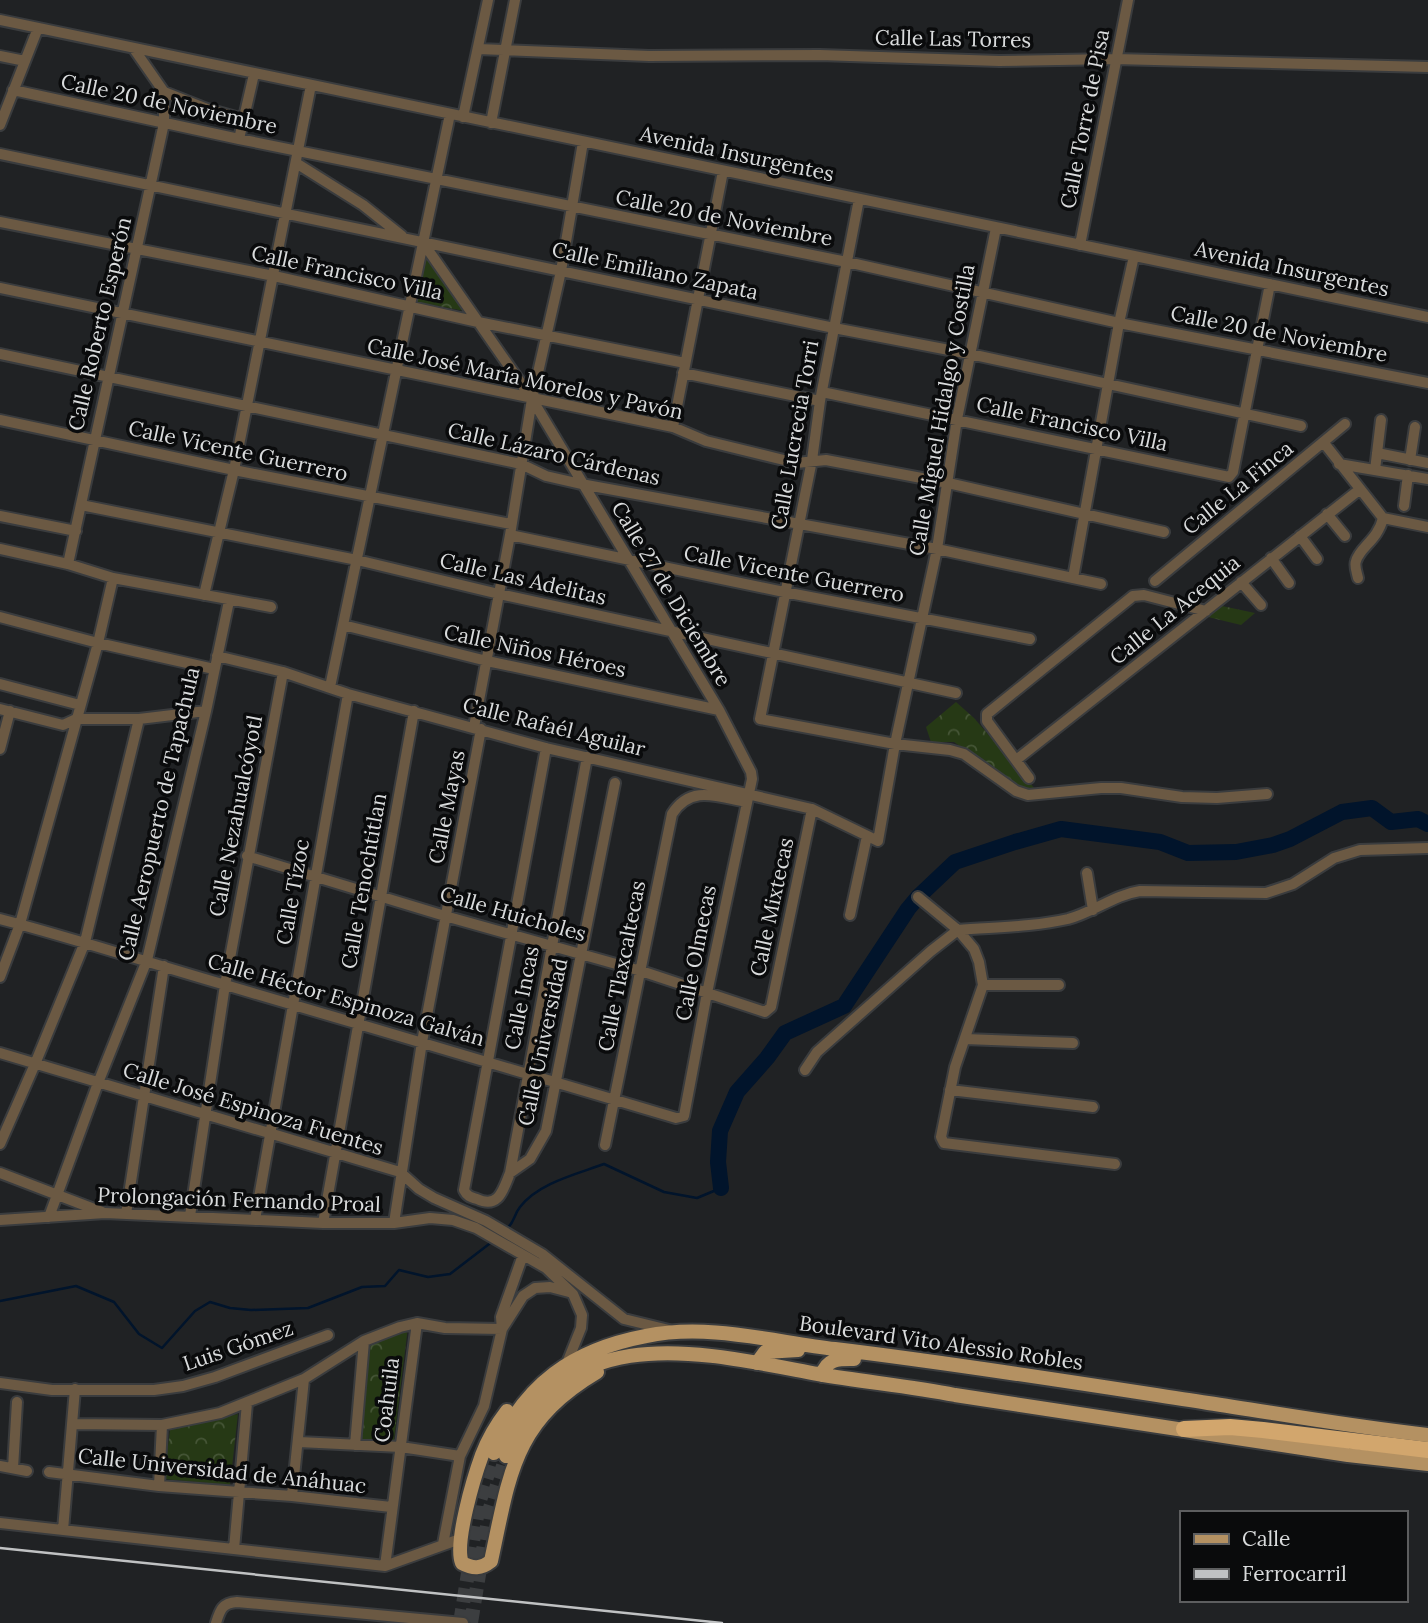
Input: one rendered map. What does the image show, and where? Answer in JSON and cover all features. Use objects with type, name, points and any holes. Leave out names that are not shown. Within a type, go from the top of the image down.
[{"type":"highway","points":[[1184,1429],[1230,1427],[1428,1450]]},
{"type":"main road","name":"Boulevard Vito Alessio Robles","points":[[1428,1436],[914,1359],[716,1334],[675,1332],[625,1341],[567,1363],[522,1405],[511,1420],[500,1455],[524,1421],[556,1386],[585,1369],[624,1356],[672,1352],[903,1385],[1348,1455],[1428,1464]]},
{"type":"main road","points":[[757,1363],[765,1352],[820,1348]]},
{"type":"main road","points":[[567,1363],[537,1378],[513,1403],[499,1422],[483,1453],[460,1539],[459,1555],[462,1563],[471,1568],[484,1567],[491,1560],[514,1461],[537,1421],[556,1401],[624,1356]]},
{"type":"main road","points":[[822,1375],[825,1367],[832,1361],[897,1357]]},
{"type":"main road","points":[[903,1385],[914,1374],[914,1359]]},
{"type":"street","points":[[463,117],[488,0]]},
{"type":"street","points":[[491,123],[515,0]]},
{"type":"street","name":"Calle Torre de Pisa","points":[[1080,245],[1128,0]]},
{"type":"street","name":"Avenida Insurgentes","points":[[0,20],[1428,317]]},
{"type":"street","points":[[0,124],[38,28]]},
{"type":"street","points":[[134,49],[164,92],[207,109],[243,119]]},
{"type":"street","name":"Calle Las Torres","points":[[478,49],[649,56],[820,55],[999,61],[1115,59],[1428,67]]},
{"type":"street","points":[[0,56],[24,61]]},
{"type":"street","points":[[239,139],[254,74]]},
{"type":"street","points":[[204,595],[220,533],[311,86]]},
{"type":"street","name":"Calle 20 de Noviembre","points":[[13,90],[573,208],[847,262],[1119,323],[1428,383]]},
{"type":"street","name":"Calle Roberto Esperón","points":[[68,564],[164,123],[164,92]]},
{"type":"street","points":[[330,687],[450,114]]},
{"type":"street","name":"Calle Mayas","points":[[394,1223],[400,1172],[531,399],[561,271],[583,142]]},
{"type":"street","name":"Calle Emiliano Zapata","points":[[0,154],[424,244],[970,354],[1301,426]]},
{"type":"street","points":[[296,163],[363,205],[404,238]]},
{"type":"street","points":[[674,428],[723,171]]},
{"type":"street","name":"Calle Lucrecia Torri","points":[[859,199],[821,397],[812,460],[760,719],[895,744]]},
{"type":"street","name":"Calle Francisco Villa","points":[[0,222],[274,276],[821,397],[957,419],[1228,477],[1231,476],[1244,415]]},
{"type":"street","name":"Calle Miguel Hidalgo y Costilla","points":[[878,841],[895,744],[937,549],[957,419],[996,228]]},
{"type":"street","name":"Calle 27 de Diciembre","points":[[424,244],[531,399],[719,710],[751,772],[748,799]]},
{"type":"street","points":[[1073,578],[1107,385],[1134,256]]},
{"type":"street","points":[[1244,415],[1270,284]]},
{"type":"street","name":"Calle José María Morelos y Pavón","points":[[0,288],[674,428],[706,441],[796,463],[826,460],[948,483],[1164,532]]},
{"type":"street","name":"Calle Lázaro Cárdenas","points":[[0,354],[521,464],[546,476],[581,484],[937,549],[1101,584]]},
{"type":"street","name":"Calle Vicente Guerrero","points":[[0,420],[370,497],[627,560],[1030,639]]},
{"type":"street","points":[[1375,470],[1381,420]]},
{"type":"street","name":"Calle La Finca","points":[[1155,580],[1345,424]]},
{"type":"street","points":[[1410,460],[1415,427]]},
{"type":"street","points":[[1324,443],[1383,518],[1428,527]]},
{"type":"street","points":[[1377,453],[1428,463]]},
{"type":"street","points":[[1339,464],[1428,479]]},
{"type":"street","points":[[1404,506],[1408,475]]},
{"type":"street","name":"Calle La Acequia","points":[[1016,760],[1359,490]]},
{"type":"street","name":"Calle Las Adelitas","points":[[81,505],[358,560],[499,594],[956,693]]},
{"type":"street","points":[[1327,514],[1345,536]]},
{"type":"street","points":[[0,516],[76,531]]},
{"type":"street","points":[[1358,578],[1356,559],[1373,540],[1383,518]]},
{"type":"street","points":[[1300,536],[1317,559]]},
{"type":"street","points":[[0,549],[68,564],[113,578],[271,607]]},
{"type":"street","points":[[1271,558],[1289,583]]},
{"type":"street","points":[[0,977],[20,924],[113,578]]},
{"type":"street","points":[[1241,582],[1261,605]]},
{"type":"street","points":[[1029,778],[986,718],[987,714],[1137,595],[1206,611]]},
{"type":"street","name":"Calle Aeropuerto de Tapachula","points":[[49,1217],[147,960],[229,601]]},
{"type":"street","points":[[0,617],[97,643],[214,669]]},
{"type":"street","name":"Calle Niños Héroes","points":[[343,625],[487,661],[719,710]]},
{"type":"street","name":"Calle Rafaél Aguilar","points":[[217,656],[283,672],[348,694],[546,748],[748,799],[812,809],[878,841]]},
{"type":"street","name":"Calle Nezahualcóyotl","points":[[190,1216],[247,856],[283,672]]},
{"type":"street","points":[[0,684],[80,705]]},
{"type":"street","name":"Calle Tízoc","points":[[255,1220],[348,694]]},
{"type":"street","points":[[0,748],[5,710],[58,725],[68,724],[76,719],[139,719],[206,711]]},
{"type":"street","name":"Calle Tenochtitlan","points":[[323,1223],[414,711]]},
{"type":"street","points":[[0,1144],[36,1064],[85,942],[139,719]]},
{"type":"street","points":[[895,744],[964,754],[1016,790],[1028,795],[1101,788],[1121,788],[1182,797],[1217,798],[1267,794]]},
{"type":"street","points":[[489,1062],[546,748]]},
{"type":"street","name":"Calle Incas","points":[[489,1062],[464,1191],[485,1203],[494,1201],[505,1186],[510,1173],[587,757]]},
{"type":"street","name":"Calle Universidad","points":[[510,1173],[530,1158],[547,1131],[615,783]]},
{"type":"street","name":"Calle Tlaxcaltecas","points":[[606,1145],[673,814],[685,799],[701,794],[748,799]]},
{"type":"street","name":"Calle Olmecas","points":[[681,1118],[685,1113],[748,799]]},
{"type":"street","name":"Calle Mixtecas","points":[[767,1011],[771,1007],[812,809]]},
{"type":"street","points":[[850,915],[867,836]]},
{"type":"street","points":[[805,1070],[817,1052],[958,930],[1065,920],[1093,910],[1121,895],[1140,891],[1266,892],[1293,884],[1334,858],[1360,850],[1428,848]]},
{"type":"street","name":"Calle Huicholes","points":[[247,856],[445,916],[641,971],[762,1012],[767,1011]]},
{"type":"street","points":[[1087,873],[1093,910]]},
{"type":"street","points":[[918,897],[958,930],[974,949],[983,985],[950,1090],[941,1137],[944,1143],[1115,1164]]},
{"type":"street","name":"Calle Héctor Espinoza Galván","points":[[0,919],[681,1118]]},
{"type":"street","points":[[126,1214],[164,966]]},
{"type":"street","points":[[983,985],[1059,985]]},
{"type":"street","points":[[965,1039],[1073,1043]]},
{"type":"street","name":"Calle José Espinoza Fuentes","points":[[0,1053],[400,1172],[419,1189],[481,1224]]},
{"type":"street","points":[[950,1090],[1093,1107]]},
{"type":"street","points":[[0,1173],[105,1213]]},
{"type":"street","name":"Prolongación Fernando Proal","points":[[0,1220],[105,1213],[323,1223],[394,1223],[442,1218],[481,1224]]},
{"type":"street","points":[[481,1224],[562,1268],[624,1319],[675,1332]]},
{"type":"street","points":[[515,1243],[523,1255],[546,1268],[573,1294],[582,1315],[581,1328],[567,1363]]},
{"type":"street","points":[[443,1544],[460,1456],[484,1406],[502,1329],[501,1317],[523,1255]]},
{"type":"street","points":[[502,1329],[523,1296],[535,1289],[561,1288],[573,1294]]},
{"type":"street","points":[[73,1424],[162,1425],[220,1413],[304,1379],[364,1341],[417,1323],[444,1328],[502,1329]]},
{"type":"street","name":"Coahuila","points":[[385,1566],[417,1323]]},
{"type":"street","name":"Luis Gómez","points":[[0,1383],[35,1389],[75,1390],[154,1390],[183,1386],[215,1377],[328,1335]]},
{"type":"street","points":[[355,1445],[364,1341]]},
{"type":"street","points":[[292,1496],[304,1379]]},
{"type":"street","points":[[63,1530],[75,1390]]},
{"type":"street","points":[[13,1468],[17,1402]]},
{"type":"street","points":[[234,1549],[247,1403]]},
{"type":"street","points":[[159,1486],[162,1425]]},
{"type":"street","points":[[299,1442],[401,1447],[460,1456]]},
{"type":"street","points":[[0,1466],[27,1471]]},
{"type":"street","name":"Calle Universidad de Anáhuac","points":[[50,1472],[159,1486],[391,1507]]},
{"type":"street","points":[[0,1523],[385,1566],[460,1539]]},
{"type":"street","points":[[216,1623],[222,1606],[227,1602],[365,1618],[464,1623]]},
{"type":"green space","points":[[426,254],[465,311],[416,302]]},
{"type":"green space","points":[[1222,606],[1255,613],[1241,625],[1208,617]]},
{"type":"green space","points":[[956,702],[974,718],[1036,790],[1028,793],[954,742],[931,742],[926,727]]},
{"type":"green space","points":[[408,1327],[394,1440],[361,1442],[370,1342]]},
{"type":"green space","points":[[238,1414],[230,1485],[164,1479],[170,1430]]},
{"type":"waterway","points":[[721,1188],[718,1162],[720,1131],[737,1092],[785,1033],[844,1006],[908,909],[955,862],[1061,829],[1160,842],[1188,853],[1236,852],[1273,845],[1342,812],[1372,808],[1391,822],[1418,819],[1428,824]]},
{"type":"waterway","points":[[506,1230],[520,1207],[547,1185],[604,1164],[664,1192],[697,1198],[721,1188]]},
{"type":"waterway","points":[[0,1301],[76,1286],[114,1302],[139,1334],[162,1348],[195,1311],[210,1302],[251,1310],[308,1308],[362,1287],[385,1286],[399,1270],[428,1277],[450,1274],[493,1241]]},
{"type":"tunnel","points":[[460,1623],[479,1504],[494,1453]]},
{"type":"tunnel","points":[[471,1623],[490,1508],[506,1456]]},
{"type":"railway","points":[[0,1548],[722,1623]]}]
